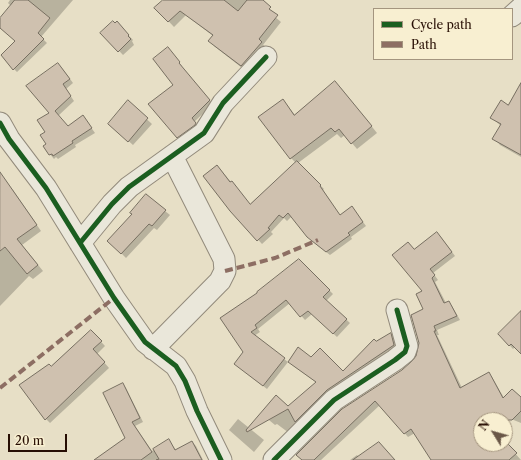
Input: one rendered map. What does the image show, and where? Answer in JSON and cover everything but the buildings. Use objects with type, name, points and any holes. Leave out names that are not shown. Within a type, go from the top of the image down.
[{"type":"street","points":[[513,15],[521,8]]},
{"type":"street","points":[[80,243],[112,204],[129,187],[204,134],[223,103],[266,57]]},
{"type":"street","points":[[0,123],[9,139],[46,188],[114,298],[145,342],[176,366],[185,381],[197,411],[222,460]]},
{"type":"street","points":[[154,349],[220,281],[225,270],[224,259],[172,156]]},
{"type":"street","points":[[274,460],[334,400],[405,352],[407,346],[397,310]]},
{"type":"marked path","points":[[225,271],[275,258],[318,240]]},
{"type":"marked path","points":[[0,388],[114,298]]},
{"type":"cycle path","points":[[80,243],[112,204],[129,187],[204,133],[223,103],[266,57]]},
{"type":"cycle path","points":[[0,123],[9,139],[46,188],[114,298],[145,342],[176,366],[185,381],[197,411],[221,460]]},
{"type":"cycle path","points":[[274,460],[334,400],[405,352],[407,346],[397,310]]}]
